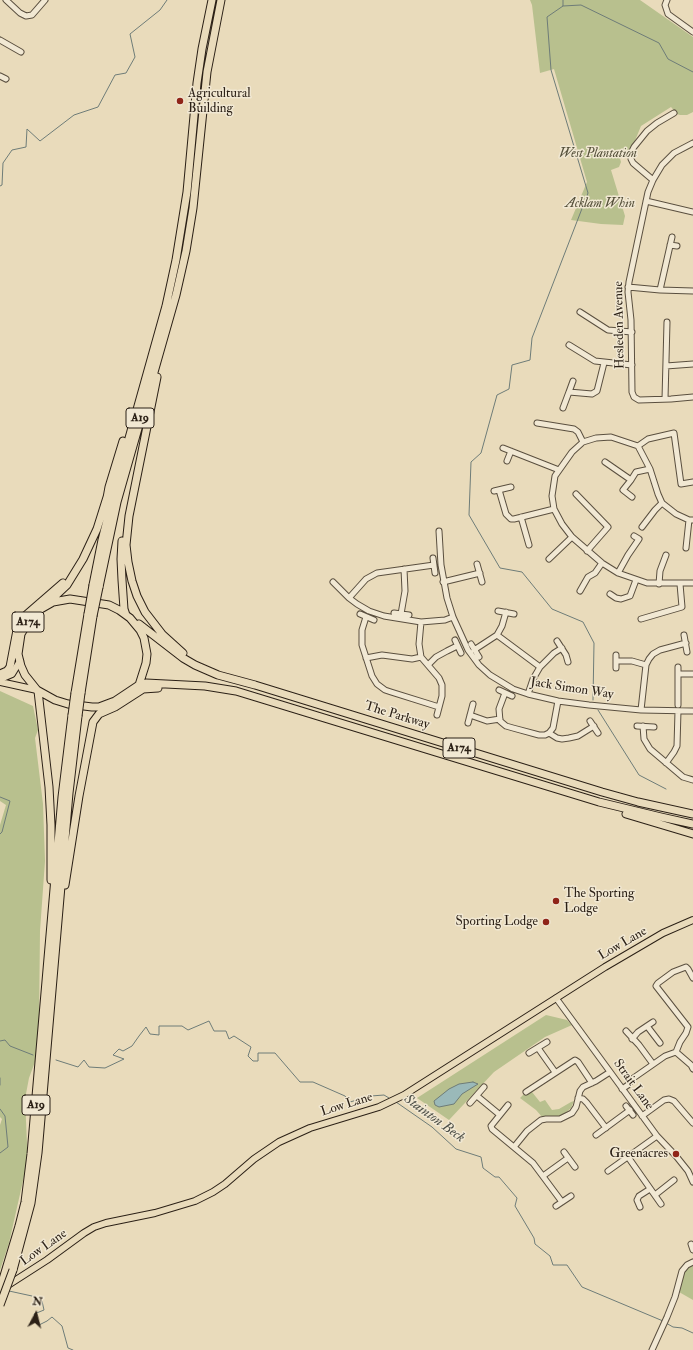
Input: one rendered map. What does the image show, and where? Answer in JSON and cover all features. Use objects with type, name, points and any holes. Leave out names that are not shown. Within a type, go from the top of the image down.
[{"type":"highway","name":"A19","points":[[96,586],[102,540],[162,319],[180,237],[187,192],[194,112],[201,56],[212,0]]},
{"type":"highway","name":"A19","points":[[0,1290],[10,1271],[25,1202],[31,1154],[63,789],[90,615],[117,502],[176,295],[186,251],[193,208],[207,72],[221,0]]},
{"type":"highway","points":[[186,251],[184,275],[157,378],[137,472],[129,516],[126,545],[128,562],[137,596],[145,612],[162,634],[184,654],[197,662],[255,685]]},
{"type":"highway","points":[[107,498],[109,487],[171,282]]},
{"type":"highway","points":[[46,605],[60,593],[74,575],[83,559],[97,529],[120,460],[127,444]]},
{"type":"highway","points":[[128,616],[124,609],[121,559],[122,542],[128,504],[137,472]]},
{"type":"highway","points":[[0,674],[7,671],[10,667],[17,630],[25,616],[31,609],[59,587],[68,577],[78,563],[97,529]]},
{"type":"highway","name":"A174","points":[[60,600],[81,600],[109,605],[128,616],[140,630],[144,638],[147,654],[146,663],[138,685],[115,701],[99,707],[68,704],[55,700],[37,691],[25,675],[18,654],[19,643],[21,634],[32,616],[46,605],[60,600]]},
{"type":"highway","name":"The Parkway","points":[[128,616],[170,649],[195,665],[218,675],[255,685],[582,786],[663,808],[693,812]]},
{"type":"highway","name":"The Parkway","points":[[138,685],[146,683],[205,686],[244,694],[618,807],[693,824]]},
{"type":"highway","points":[[133,695],[138,685]]},
{"type":"highway","points":[[55,947],[61,921],[68,860],[93,722],[99,714],[147,688],[220,688]]},
{"type":"highway","points":[[37,691],[44,737],[49,787],[51,850],[50,936]]},
{"type":"highway","name":"A19","points":[[0,1306],[31,1203],[38,1153],[75,716]]},
{"type":"highway","points":[[541,784],[574,798],[693,834]]},
{"type":"main road","points":[[0,678],[12,674],[20,661]]},
{"type":"main road","name":"A174","points":[[0,682],[37,691]]},
{"type":"main road","name":"Low Lane","points":[[0,1290],[47,1260],[79,1236],[94,1227],[118,1220],[171,1209],[195,1201],[214,1192],[254,1159],[279,1142],[310,1128],[388,1104],[646,942],[693,920]]},
{"type":"street","points":[[6,0],[24,16],[32,14],[45,0]]},
{"type":"street","points":[[666,0],[665,5],[668,14],[693,32]]},
{"type":"street","points":[[0,40],[19,49]]},
{"type":"street","points":[[0,76],[6,79]]},
{"type":"street","points":[[652,180],[633,163],[631,153],[647,131],[665,115],[674,113]]},
{"type":"street","name":"Hesleden Avenue","points":[[693,143],[680,149],[668,158],[652,180],[646,201],[628,287],[632,332],[632,392],[634,397],[639,400],[693,396]]},
{"type":"street","points":[[646,201],[693,212]]},
{"type":"street","points":[[660,290],[672,237]]},
{"type":"street","points":[[670,245],[677,246]]},
{"type":"street","points":[[628,287],[693,291]]},
{"type":"street","points":[[580,312],[608,330],[632,332]]},
{"type":"street","points":[[665,399],[667,322]]},
{"type":"street","points":[[569,345],[591,359],[604,363],[632,365]]},
{"type":"street","points":[[569,392],[595,393],[598,389],[604,363]]},
{"type":"street","points":[[666,366],[693,364]]},
{"type":"street","points":[[563,408],[573,381]]},
{"type":"street","points":[[537,423],[574,430],[578,432],[583,442]]},
{"type":"street","points":[[638,446],[648,439],[674,433],[681,484],[693,482]]},
{"type":"street","points":[[686,548],[691,520],[676,514],[662,503],[650,469],[638,446],[611,437],[596,438],[583,442],[572,452],[555,476],[552,496],[554,509],[562,524],[572,537],[602,563],[618,573],[647,583],[693,583]]},
{"type":"street","points":[[503,448],[559,470]]},
{"type":"street","points":[[507,462],[511,451]]},
{"type":"street","points":[[606,462],[631,480]]},
{"type":"street","points":[[632,497],[623,490],[636,472],[650,469]]},
{"type":"street","points":[[511,487],[496,491],[507,516],[512,519],[554,509]]},
{"type":"street","points":[[576,494],[608,527],[587,551]]},
{"type":"street","points":[[642,527],[662,503]]},
{"type":"street","points":[[521,517],[529,542]]},
{"type":"street","name":"Jack Simon Way","points":[[438,531],[440,565],[453,618],[468,650],[479,666],[490,675],[513,689],[528,694],[558,700],[589,705],[641,710],[678,708],[693,711]]},
{"type":"street","points":[[618,573],[639,539],[634,536]]},
{"type":"street","points":[[549,558],[572,537]]},
{"type":"street","points":[[658,584],[660,571],[666,555]]},
{"type":"street","points":[[433,558],[435,573]]},
{"type":"street","points":[[580,591],[588,577],[594,573],[602,563]]},
{"type":"street","points":[[477,564],[482,582]]},
{"type":"street","points":[[349,598],[366,580],[372,576],[388,571],[434,565]]},
{"type":"street","points":[[401,614],[405,591],[404,569]]},
{"type":"street","points":[[444,582],[480,573]]},
{"type":"street","points":[[610,594],[621,599],[630,596],[636,580]]},
{"type":"street","points":[[333,582],[349,598],[374,613],[400,620],[421,622],[453,618]]},
{"type":"street","points":[[641,619],[682,607],[680,584]]},
{"type":"street","points":[[498,611],[514,614]]},
{"type":"street","points":[[474,650],[497,634],[502,626],[506,612]]},
{"type":"street","points":[[394,613],[409,615]]},
{"type":"street","points":[[360,614],[374,620]]},
{"type":"street","points":[[366,617],[361,637],[366,658],[374,680],[377,684],[385,690],[439,707]]},
{"type":"street","points":[[421,622],[419,644],[421,657],[439,678],[442,685],[442,696],[437,716]]},
{"type":"street","points":[[497,634],[540,667]]},
{"type":"street","points":[[684,635],[687,652]]},
{"type":"street","points":[[455,640],[461,653]]},
{"type":"street","points":[[557,641],[568,662]]},
{"type":"street","points":[[641,710],[646,665],[653,654],[660,650],[686,643]]},
{"type":"street","points":[[471,644],[479,657]]},
{"type":"street","points":[[428,666],[436,657],[457,646]]},
{"type":"street","points":[[528,694],[533,679],[540,667],[554,653],[562,648]]},
{"type":"street","points":[[366,658],[382,655],[412,659],[421,657]]},
{"type":"street","points":[[616,668],[616,658],[646,665]]},
{"type":"street","points":[[666,763],[677,746],[678,667]]},
{"type":"street","points":[[678,674],[693,674]]},
{"type":"street","points":[[499,690],[512,696]]},
{"type":"street","points":[[505,693],[500,705],[500,719],[506,726],[539,735],[549,733],[554,726],[558,700]]},
{"type":"street","points":[[468,723],[473,704]]},
{"type":"street","points":[[470,715],[487,721],[500,719]]},
{"type":"street","points":[[590,721],[598,733]]},
{"type":"street","points":[[549,733],[557,738],[569,738],[578,736],[594,726]]},
{"type":"street","points":[[637,726],[654,727]]},
{"type":"street","points":[[643,726],[646,744],[650,750],[683,777],[693,780]]},
{"type":"street","points":[[622,1089],[628,1085],[632,1079],[665,1056],[676,1052],[680,1042],[690,1026],[656,986],[673,972],[686,967],[693,978]]},
{"type":"street","name":"Strait Lane","points":[[556,998],[657,1136],[676,1156],[688,1172],[693,1182]]},
{"type":"street","points":[[632,1039],[638,1032],[653,1022]]},
{"type":"street","points":[[647,1026],[660,1043]]},
{"type":"street","points":[[626,1031],[654,1064]]},
{"type":"street","points":[[530,1053],[546,1042]]},
{"type":"street","points":[[538,1048],[556,1072]]},
{"type":"street","points":[[676,1052],[692,1066]]},
{"type":"street","points":[[526,1092],[574,1060],[578,1062],[592,1083]]},
{"type":"street","points":[[514,1147],[527,1131],[541,1121],[546,1119],[560,1119],[572,1113],[576,1107],[580,1091],[610,1072]]},
{"type":"street","points":[[470,1103],[484,1087]]},
{"type":"street","points":[[532,1089],[535,1094]]},
{"type":"street","points":[[477,1096],[500,1116]]},
{"type":"street","points":[[578,1098],[583,1099],[587,1103],[606,1128]]},
{"type":"street","points":[[642,1116],[664,1100],[669,1099],[674,1101],[693,1124]]},
{"type":"street","points":[[508,1105],[492,1126],[492,1130],[533,1163],[562,1202]]},
{"type":"street","points":[[596,1134],[630,1110]]},
{"type":"street","points":[[608,1171],[657,1136]]},
{"type":"street","points":[[564,1152],[575,1167]]},
{"type":"street","points":[[628,1157],[661,1204]]},
{"type":"street","points":[[543,1176],[568,1158]]},
{"type":"street","points":[[655,1195],[674,1180]]},
{"type":"street","points":[[637,1199],[642,1193],[650,1189]]},
{"type":"street","points":[[556,1206],[571,1196]]},
{"type":"street","points":[[631,1197],[637,1199]]},
{"type":"street","points":[[637,1199],[640,1207]]},
{"type":"street","points":[[652,1350],[668,1317],[682,1271],[686,1265],[693,1262]]},
{"type":"green space","points":[[530,0],[640,0],[693,37],[693,112],[687,115],[680,115],[677,114],[671,107],[641,126],[632,148],[619,155],[621,162],[619,167],[611,170],[625,216],[623,225],[571,220],[587,182],[554,69],[540,73],[532,5]]},
{"type":"green space","points":[[0,691],[33,706],[38,730],[35,738],[43,804],[45,861],[40,931],[39,1022],[36,1059],[29,1078],[25,1099],[27,1163],[9,1243],[0,1270],[0,1125],[2,1119],[0,1117],[0,825],[6,805],[0,801]]},
{"type":"green space","points":[[546,1015],[567,1020],[572,1025],[545,1037],[494,1072],[449,1120],[417,1098]]},
{"type":"green space","points":[[532,1092],[540,1102],[545,1100],[552,1110],[559,1109],[574,1101],[571,1108],[564,1114],[559,1116],[546,1116],[543,1118],[536,1110],[520,1098],[525,1093]]},
{"type":"green space","points":[[693,1264],[693,1300],[679,1292],[684,1271]]},
{"type":"water","points":[[473,1082],[478,1084],[462,1094],[454,1104],[439,1107],[435,1105],[434,1101],[449,1089],[459,1084]]},
{"type":"waterway","points":[[0,186],[2,185],[3,163],[12,150],[26,147],[27,129],[40,141],[74,115],[98,107],[115,75],[126,73],[135,57],[130,34],[160,10],[167,0]]},
{"type":"waterway","points":[[563,0],[563,6],[547,17],[551,70],[588,193],[532,338],[530,360],[512,365],[509,389],[497,395],[481,453],[471,462],[469,515],[500,568],[522,572],[552,609],[583,622],[594,643],[593,700]]},
{"type":"waterway","points":[[563,6],[581,5],[659,43],[668,59],[693,72]]},
{"type":"waterway","points":[[598,710],[639,775],[666,789]]},
{"type":"waterway","points":[[0,797],[10,801],[2,832],[0,834]]},
{"type":"waterway","name":"Stainton Beck","points":[[56,1060],[78,1067],[84,1060],[89,1067],[105,1068],[124,1059],[113,1055],[119,1049],[123,1051],[132,1046],[146,1027],[150,1034],[159,1035],[159,1026],[182,1026],[188,1030],[209,1021],[214,1031],[226,1031],[229,1039],[234,1036],[251,1047],[248,1056],[253,1061],[258,1061],[258,1053],[275,1053],[300,1082],[313,1082],[345,1096],[350,1102],[371,1096],[384,1095],[389,1098]]},
{"type":"waterway","name":"Stainton Beck","points":[[0,1041],[5,1040],[10,1046],[33,1055]]},
{"type":"waterway","points":[[0,1078],[0,1085]]},
{"type":"waterway","name":"Stainton Beck","points":[[396,1102],[432,1127],[456,1149],[481,1157],[483,1168],[495,1177],[499,1177],[517,1198],[515,1206],[534,1238],[535,1244],[550,1256],[553,1265],[567,1265],[582,1287],[663,1321]]},
{"type":"waterway","points":[[0,1109],[5,1116],[8,1147],[0,1153]]},
{"type":"waterway","points":[[9,1291],[32,1296],[42,1301],[44,1310],[34,1314],[39,1325],[52,1317],[62,1326],[68,1348],[73,1350]]},
{"type":"waterway","name":"Stainton Beck","points":[[666,1323],[673,1327],[682,1328],[693,1333]]},
{"type":"place","name":"Agricultural Building","points":[[180,101]]},
{"type":"place","name":"The Sporting Lodge","points":[[556,901]]},
{"type":"place","name":"Sporting Lodge","points":[[546,922]]},
{"type":"place","name":"Greenacres","points":[[676,1154]]},
{"type":"park label","name":"West Plantation","points":[[598,154]]},
{"type":"park label","name":"Acklam Whin","points":[[600,204]]}]
